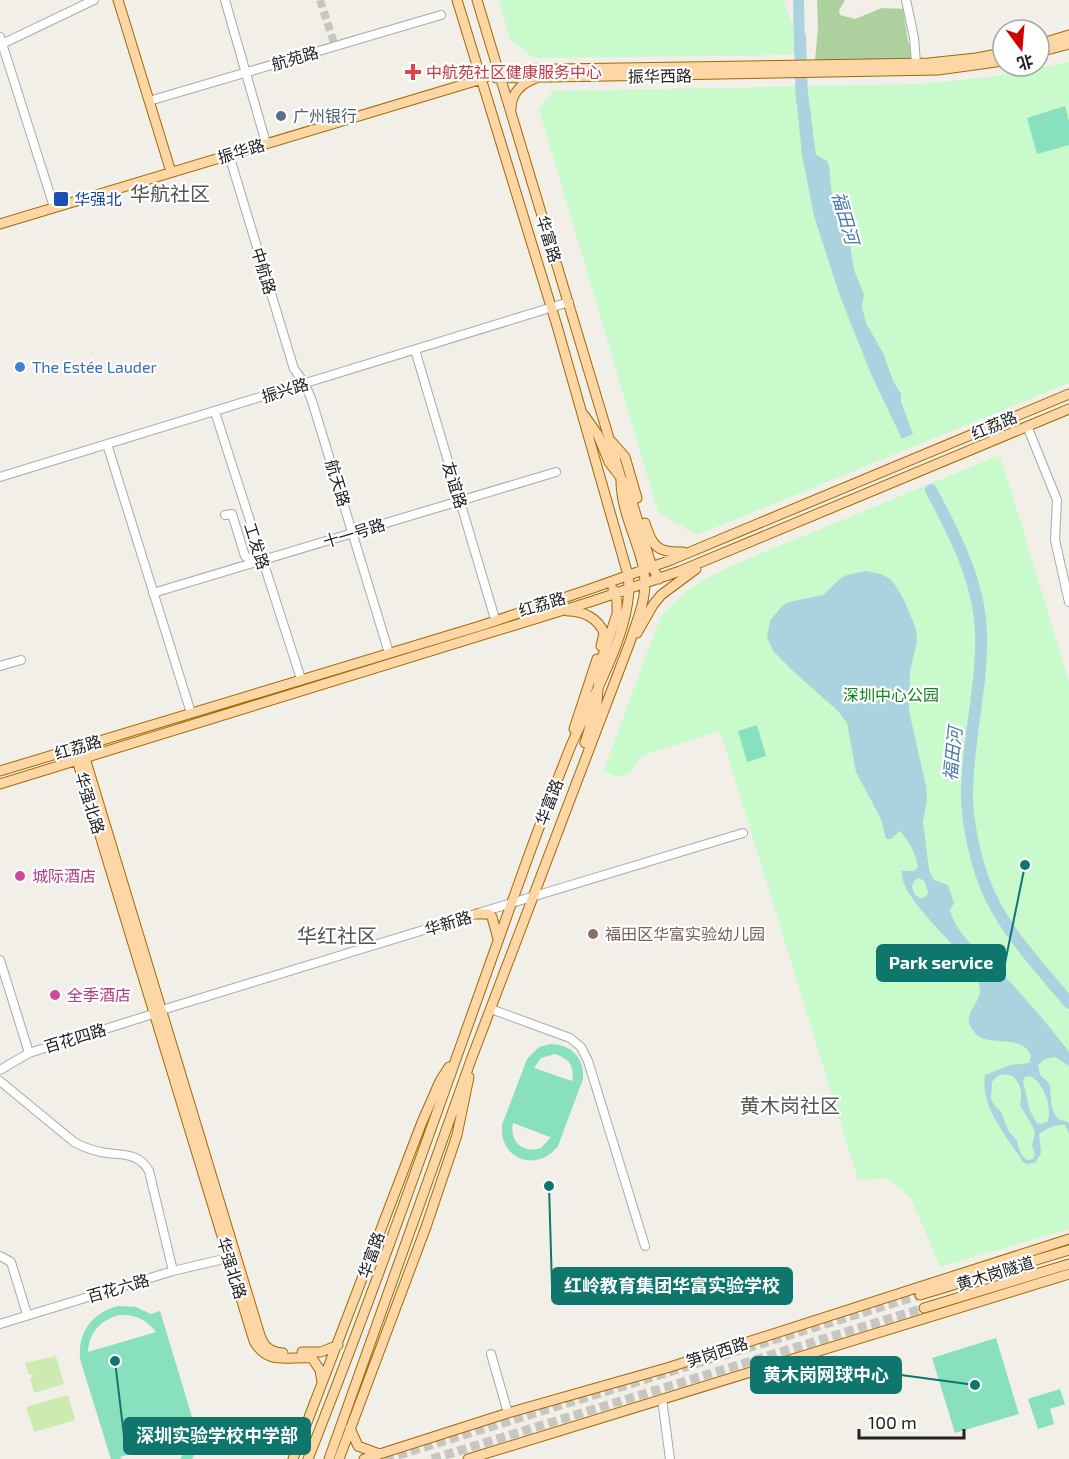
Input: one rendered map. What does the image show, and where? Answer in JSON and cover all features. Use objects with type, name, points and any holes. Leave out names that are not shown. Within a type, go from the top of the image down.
[{"type":"main road","points":[[118,0],[171,172]]},
{"type":"main road","name":"华富路","points":[[308,1459],[354,1343],[500,936],[570,749],[588,706],[599,687],[624,619],[629,589],[628,575],[551,307],[458,0]]},
{"type":"main road","name":"华富路","points":[[477,0],[610,440],[621,478],[623,503],[647,568],[659,579]]},
{"type":"main road","points":[[1051,40],[1069,35]]},
{"type":"main road","points":[[1051,49],[1069,44]]},
{"type":"main road","name":"振华西路","points":[[823,69],[961,60],[991,55]]},
{"type":"main road","name":"振华西路","points":[[499,74],[538,77],[823,69],[950,69],[991,63]]},
{"type":"main road","name":"振华西路","points":[[482,79],[499,74],[781,70]]},
{"type":"main road","points":[[511,113],[511,104],[517,91],[538,77]]},
{"type":"main road","name":"振华路","points":[[0,224],[482,79]]},
{"type":"main road","name":"红荔路","points":[[0,771],[389,653],[609,582],[692,551],[1069,394]]},
{"type":"main road","name":"红荔路","points":[[0,784],[645,584],[1069,409]]},
{"type":"main road","name":"华富路","points":[[581,411],[598,435],[609,462],[621,478]]},
{"type":"main road","points":[[610,440],[625,457],[652,542],[660,549],[667,551],[692,551]]},
{"type":"main road","points":[[630,642],[642,626],[652,605],[710,559]]},
{"type":"main road","name":"华富路","points":[[329,1459],[471,1060],[630,642],[643,601],[647,568]]},
{"type":"main road","name":"华富路","points":[[584,760],[586,739],[599,687],[600,664],[617,614],[615,594],[609,582]]},
{"type":"main road","points":[[563,611],[583,613],[591,617],[604,633],[577,716],[570,749]]},
{"type":"main road","name":"华强北路","points":[[77,747],[233,1257],[259,1332],[266,1348],[274,1352],[314,1352],[328,1350],[338,1345]]},
{"type":"main road","points":[[477,914],[492,916],[500,936],[519,937]]},
{"type":"main road","name":"华富路","points":[[293,1459],[422,1122],[440,1081],[457,1055]]},
{"type":"main road","name":"华富路","points":[[339,1459],[426,1227],[457,1135],[468,1086],[471,1060]]},
{"type":"main road","name":"笋岗西路","points":[[364,1459],[508,1413],[670,1367],[1069,1239]]},
{"type":"main road","name":"黄木岗隧道","points":[[920,1296],[1069,1250]]},
{"type":"main road","name":"华强北路","points":[[233,1257],[251,1333],[258,1349],[269,1357],[312,1359],[320,1370],[322,1382]]},
{"type":"main road","name":"黄木岗隧道","points":[[924,1308],[1069,1264]]},
{"type":"main road","name":"笋岗西路","points":[[468,1459],[1069,1274]]},
{"type":"main road","points":[[350,1428],[358,1446],[380,1454]]},
{"type":"street","points":[[54,207],[1,42],[94,0]]},
{"type":"street","points":[[225,0],[266,143]]},
{"type":"street","points":[[906,0],[914,38],[916,63]]},
{"type":"street","name":"航苑路","points":[[149,101],[441,15]]},
{"type":"street","name":"中航路","points":[[229,155],[294,369],[305,384]]},
{"type":"street","name":"振兴路","points":[[0,477],[569,302]]},
{"type":"street","name":"友谊路","points":[[415,350],[495,620]]},
{"type":"street","name":"航天路","points":[[305,384],[354,533],[389,653]]},
{"type":"street","name":"工发路","points":[[215,412],[258,561],[301,679]]},
{"type":"street","points":[[1027,426],[1057,500],[1055,540],[1069,602]]},
{"type":"street","points":[[107,444],[191,713]]},
{"type":"street","name":"十一号路","points":[[153,593],[556,472]]},
{"type":"street","points":[[225,515],[232,514],[245,556],[258,561]]},
{"type":"street","points":[[0,666],[21,660]]},
{"type":"street","name":"华新路","points":[[158,1012],[743,833]]},
{"type":"street","points":[[0,960],[29,1053]]},
{"type":"street","points":[[491,1009],[570,1038],[581,1047],[588,1060],[645,1246]]},
{"type":"street","name":"百花四路","points":[[0,1070],[29,1053],[158,1012]]},
{"type":"street","points":[[0,1081],[74,1142],[103,1153],[132,1155],[145,1164],[173,1271]]},
{"type":"street","points":[[0,1256],[11,1262],[27,1314]]},
{"type":"street","name":"百花六路","points":[[0,1324],[173,1271],[233,1257]]},
{"type":"street","points":[[491,1354],[508,1413]]},
{"type":"street","points":[[662,1399],[670,1459]]},
{"type":"green space","points":[[499,0],[783,0],[793,26],[793,55],[534,58],[510,39]]},
{"type":"green space","points":[[817,0],[845,0],[839,10],[840,15],[855,19],[882,8],[903,9],[908,42],[916,54],[912,59],[815,61],[818,27]]},
{"type":"green space","points":[[1069,62],[1069,383],[697,535],[658,512],[539,109],[553,91],[920,84],[991,77],[1051,78],[1051,65]]},
{"type":"green space","points":[[1065,106],[1069,121],[1069,145],[1037,154],[1027,118]]},
{"type":"green space","name":"深圳中心公园","points":[[1000,455],[1069,681],[1069,1229],[940,1267],[911,1198],[887,1178],[858,1180],[720,731],[641,756],[631,772],[618,777],[603,771],[661,616],[686,591],[738,563]]},
{"type":"green space","points":[[757,725],[766,756],[747,762],[738,731]]},
{"type":"green space","points":[[550,1044],[570,1050],[582,1065],[583,1079],[558,1146],[540,1159],[521,1159],[507,1147],[502,1125],[527,1059],[539,1047]],"holes":[[[555,1054],[564,1058],[572,1067],[572,1081],[534,1068],[541,1058]],[[513,1123],[550,1137],[551,1137],[541,1148],[523,1148],[515,1141]]]},
{"type":"green space","points":[[118,1306],[136,1307],[151,1314],[160,1311],[202,1450],[195,1453],[192,1459],[180,1459],[186,1450],[187,1437],[120,1457],[121,1459],[111,1459],[80,1359],[84,1332],[94,1319]],"holes":[[[125,1315],[144,1321],[156,1332],[88,1352],[93,1333],[97,1328],[112,1317]]]},
{"type":"green space","points":[[996,1338],[1019,1414],[955,1433],[932,1358]]},
{"type":"green space","points":[[56,1356],[64,1384],[34,1393],[30,1378],[33,1374],[29,1375],[25,1363]]},
{"type":"green space","points":[[1060,1389],[1065,1404],[1050,1409],[1054,1424],[1038,1429],[1028,1399]]},
{"type":"green space","points":[[68,1395],[75,1420],[34,1432],[26,1407]]},
{"type":"water","points":[[793,0],[804,0],[805,53],[794,53]]},
{"type":"water","points":[[795,85],[807,85],[816,155],[827,161],[829,165],[832,196],[850,246],[854,270],[864,295],[862,307],[866,323],[884,355],[893,381],[901,394],[901,402],[913,434],[902,439],[871,374],[840,296],[814,216],[802,155]]},
{"type":"water","points":[[866,571],[889,578],[904,600],[916,629],[917,642],[910,671],[909,711],[926,786],[927,800],[923,822],[929,870],[934,880],[948,885],[954,903],[950,910],[967,940],[1019,992],[1069,1052],[1069,1066],[1055,1057],[1045,1059],[1038,1065],[1040,1075],[1049,1083],[1054,1112],[1059,1119],[1069,1123],[1069,1134],[1065,1125],[1062,1125],[1051,1127],[1039,1134],[1041,1153],[1035,1163],[1023,1162],[996,1121],[985,1087],[985,1075],[1010,1065],[1029,1063],[1031,1056],[1026,1049],[1013,1042],[981,1038],[971,1027],[970,1014],[980,993],[976,975],[966,959],[909,894],[903,881],[902,871],[914,871],[918,867],[916,857],[900,831],[891,839],[886,839],[881,819],[856,772],[847,723],[838,711],[774,652],[767,638],[770,621],[782,606],[789,602],[823,595],[847,575]],"holes":[[[918,878],[924,882],[928,894],[922,899],[915,895],[912,887]],[[1002,1074],[1013,1076],[1020,1086],[1020,1105],[1035,1133],[1032,1145],[1035,1155],[1033,1159],[1027,1160],[1021,1154],[1016,1139],[1009,1132],[1001,1112],[991,1099],[992,1082]],[[1030,1076],[1035,1079],[1046,1096],[1049,1115],[1048,1121],[1042,1124],[1037,1123],[1030,1111],[1023,1081],[1025,1077]]]},
{"type":"waterway","name":"福田河","points":[[800,37],[802,101]]},
{"type":"waterway","name":"福田河","points":[[931,490],[964,558],[976,594],[979,612],[980,672],[969,754],[967,795],[970,828],[978,863],[992,901],[1011,932],[1069,1003]]},
{"type":"tunnel","points":[[320,0],[335,46]]},
{"type":"tunnel","points":[[385,1459],[920,1295]]},
{"type":"tunnel","points":[[432,1459],[924,1308]]},
{"type":"place","name":"中航苑社区健康服务中心","points":[[413,72]]},
{"type":"place","name":"广州银行","points":[[281,116]]},
{"type":"place","name":"华强北","points":[[61,199]]},
{"type":"place","name":"The Estée Lauder","points":[[20,367]]},
{"type":"place","name":"Park service","points":[[1025,865]]},
{"type":"place","name":"城际酒店","points":[[20,876]]},
{"type":"place","name":"福田区华富实验幼儿园","points":[[593,934]]},
{"type":"place","name":"全季酒店","points":[[55,995]]},
{"type":"place","name":"红岭教育集团华富实验学校","points":[[549,1186]]},
{"type":"place","name":"深圳实验学校中学部","points":[[115,1361]]},
{"type":"place","name":"黄木岗网球中心","points":[[975,1385]]},
{"type":"district","name":"华航社区","points":[[170,194]]},
{"type":"district","name":"华红社区","points":[[337,936]]},
{"type":"district","name":"黄木岗社区","points":[[790,1106]]}]
